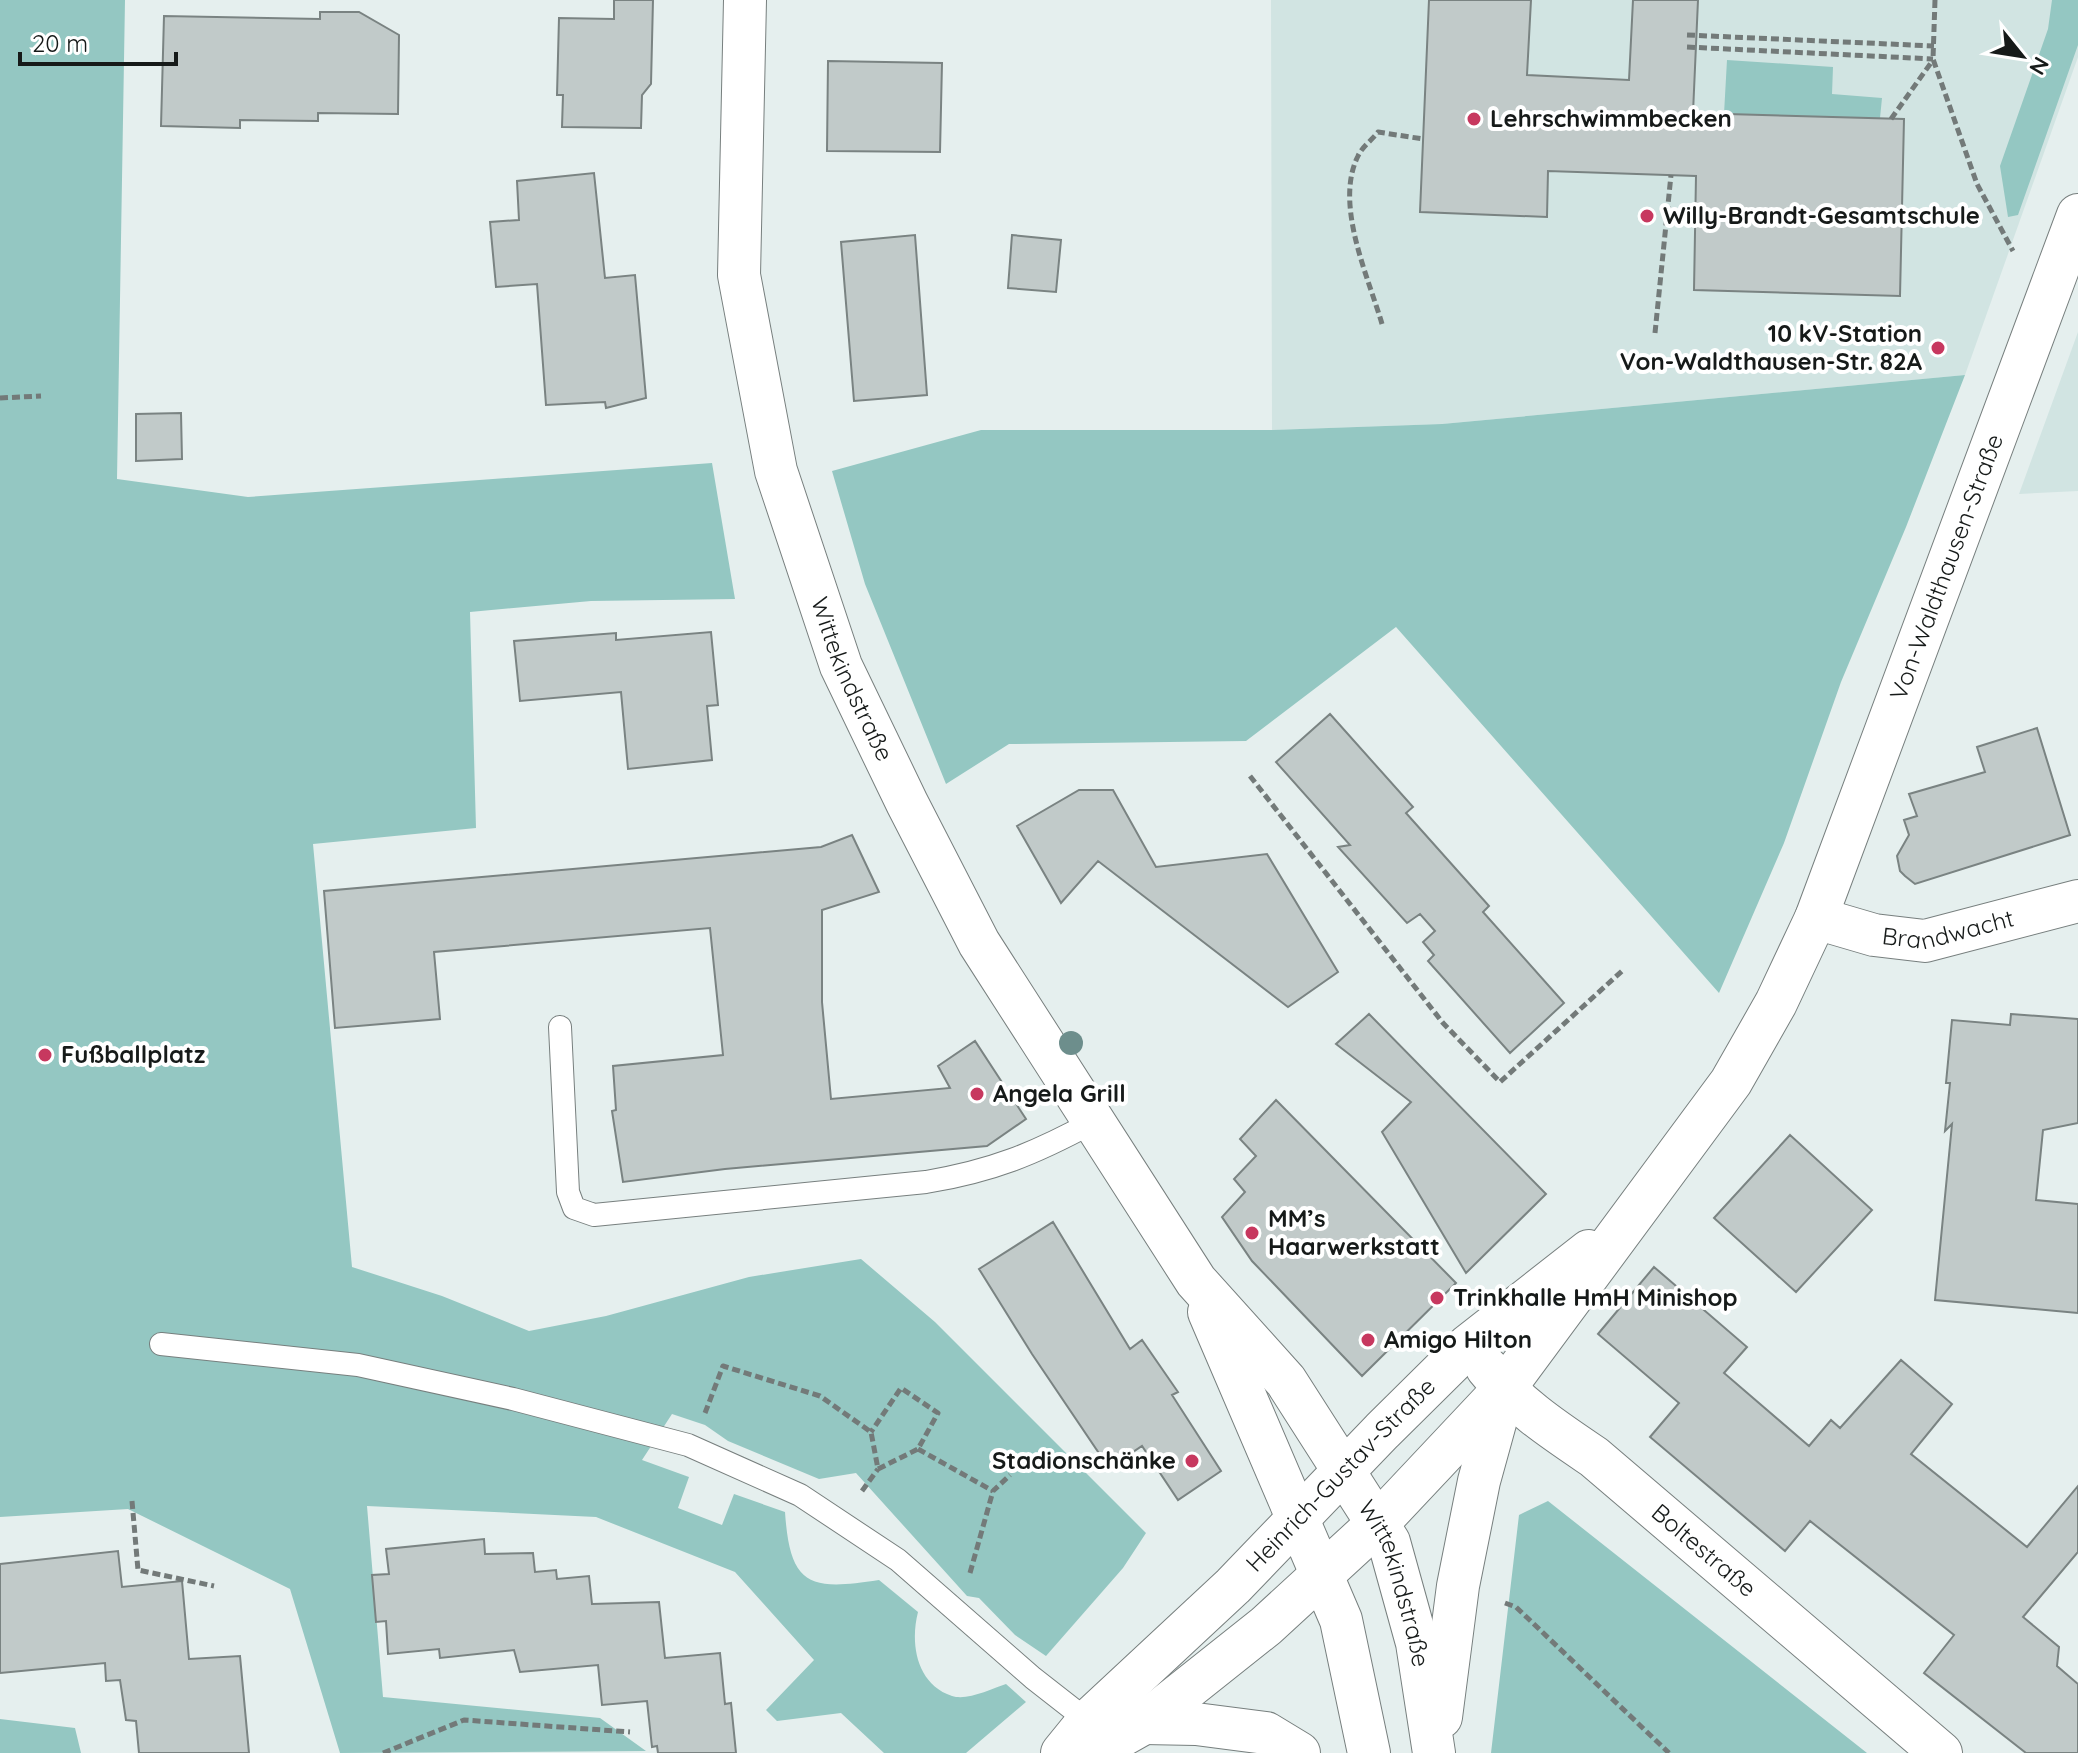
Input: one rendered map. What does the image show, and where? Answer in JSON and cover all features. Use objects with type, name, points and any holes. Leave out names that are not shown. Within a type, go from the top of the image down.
[{"type":"street","name":"Wittekindstraße","points":[[745,0],[739,275],[776,471],[841,666],[979,943],[1196,1281],[1286,1381],[1389,1542],[1417,1643],[1434,1751]]},
{"type":"street","name":"Von-Waldthausen-Straße","points":[[1816,918],[2078,215]]},
{"type":"street","name":"Brandwacht","points":[[1816,918],[1874,935],[1925,941],[2078,901]]},
{"type":"street","name":"Heinrich-Gustav-Straße","points":[[1080,1742],[1144,1723],[1266,1626],[1377,1524],[1504,1389],[1731,1082],[1776,1003],[1816,918]]},
{"type":"street","name":"Heinrich-Gustav-Straße","points":[[1080,1742],[1469,1345],[1633,1215]]},
{"type":"street","name":"Wittekindstraße","points":[[1196,1281],[1341,1620],[1369,1753]]},
{"type":"street","name":"Boltestraße","points":[[1469,1345],[1504,1389],[1533,1416],[1594,1457],[1941,1753]]},
{"type":"street","name":"Heinrich-Gustav-Straße","points":[[1434,1751],[1446,1690],[1458,1586],[1479,1481],[1504,1389]]},
{"type":"street","points":[[1144,1723],[1196,1724],[1266,1733],[1299,1753]]},
{"type":"lane","points":[[560,1027],[568,1192],[574,1208],[594,1215],[969,1175],[1015,1161],[1093,1122]]},
{"type":"lane","points":[[161,1344],[358,1365],[513,1399],[688,1445],[800,1495],[898,1560],[959,1613],[1080,1742]]},
{"type":"path","points":[[1935,0],[1933,59],[1977,184],[2044,309]]},
{"type":"path","points":[[1687,35],[1934,46]]},
{"type":"path","points":[[1687,47],[1933,59]]},
{"type":"path","points":[[1891,119],[1933,59]]},
{"type":"path","points":[[1382,324],[1352,222],[1349,188],[1359,155],[1378,132],[1423,139]]},
{"type":"path","points":[[1655,333],[1671,175]]},
{"type":"path","points":[[0,398],[41,396]]},
{"type":"path","points":[[1250,776],[1443,1023],[1500,1082],[1622,971]]},
{"type":"path","points":[[688,1445],[709,1405],[723,1366],[820,1396],[871,1432],[878,1469],[918,1449],[938,1413],[901,1388],[871,1432]]},
{"type":"path","points":[[918,1449],[993,1491]]},
{"type":"path","points":[[959,1613],[993,1491],[1010,1475]]},
{"type":"path","points":[[132,1501],[138,1570],[214,1586]]},
{"type":"path","points":[[1458,1586],[1516,1607],[1669,1753]]},
{"type":"path","points":[[383,1753],[464,1720],[630,1732]]},
{"type":"shaded area","points":[[0,0],[125,0],[117,479],[248,497],[712,463],[735,599],[591,601],[470,612],[476,828],[313,844],[352,1267],[442,1296],[529,1331],[606,1316],[749,1277],[861,1259],[935,1322],[1146,1533],[1123,1568],[1046,1656],[1015,1635],[979,1598],[967,1596],[856,1473],[819,1479],[728,1441],[705,1425],[672,1414],[642,1460],[689,1477],[678,1508],[722,1525],[734,1494],[785,1512],[792,1555],[798,1569],[808,1578],[835,1584],[879,1580],[918,1612],[915,1637],[918,1661],[930,1682],[940,1690],[952,1696],[965,1697],[1006,1684],[1026,1702],[966,1753],[884,1753],[841,1713],[777,1721],[766,1710],[814,1660],[735,1572],[596,1517],[367,1506],[383,1697],[600,1718],[646,1751],[340,1753],[290,1589],[128,1509],[0,1517]]},
{"type":"shaded area","name":"Willy-Brandt-Gesamtschule","points":[[1271,0],[2078,0],[2078,57],[1965,375],[1442,424],[1272,430]]},
{"type":"shaded area","points":[[2052,0],[2078,0],[2078,45],[2018,215],[2008,217],[2000,166],[2048,29]]},
{"type":"shaded area","points":[[1727,60],[1833,67],[1832,94],[1882,98],[1880,118],[1724,114]]},
{"type":"shaded area","points":[[2078,332],[2078,491],[2019,494]]},
{"type":"shaded area","points":[[1965,375],[1841,682],[1784,843],[1719,993],[1396,627],[1246,741],[1009,744],[946,784],[865,584],[832,471],[981,430],[1272,430],[1442,424]]},
{"type":"shaded area","points":[[1548,1501],[1867,1753],[1491,1753],[1519,1515]]},
{"type":"shaded area","points":[[0,1719],[75,1728],[81,1753],[0,1753]]},
{"type":"building","points":[[614,0],[653,0],[651,84],[642,95],[641,128],[562,127],[563,95],[557,95],[559,18],[614,19]]},
{"type":"building","points":[[1429,0],[1531,0],[1527,75],[1629,80],[1633,0],[1698,0],[1693,113],[1904,119],[1900,296],[1694,290],[1696,176],[1548,171],[1547,217],[1420,212]]},
{"type":"building","points":[[320,12],[359,12],[399,35],[398,114],[318,113],[318,121],[240,120],[240,128],[161,126],[164,16],[320,19]]},
{"type":"building","points":[[828,61],[942,63],[940,152],[827,151]]},
{"type":"building","points":[[594,173],[605,278],[635,275],[646,398],[606,408],[605,402],[546,405],[537,284],[496,287],[490,222],[519,220],[517,181]]},
{"type":"building","points":[[915,235],[927,395],[854,401],[841,242]]},
{"type":"building","points":[[1012,235],[1061,240],[1056,292],[1008,288]]},
{"type":"building","points":[[181,413],[182,459],[136,461],[136,414]]},
{"type":"building","points":[[711,632],[718,705],[707,706],[712,760],[628,769],[621,692],[520,701],[514,641],[616,633],[616,640]]},
{"type":"building","points":[[1330,714],[1413,807],[1406,813],[1489,906],[1483,912],[1564,1003],[1510,1053],[1428,961],[1434,955],[1423,942],[1435,931],[1420,914],[1407,923],[1338,847],[1350,845],[1276,762]]},
{"type":"building","points":[[2037,728],[2070,835],[1915,884],[1905,876],[1900,871],[1897,856],[1909,835],[1904,820],[1917,816],[1909,794],[1985,772],[1977,747]]},
{"type":"building","points":[[1079,790],[1113,790],[1156,867],[1267,854],[1338,972],[1288,1007],[1098,861],[1061,903],[1017,826]]},
{"type":"building","points":[[852,835],[879,892],[822,910],[822,1002],[831,1099],[950,1088],[938,1066],[975,1041],[1026,1119],[987,1146],[725,1169],[623,1182],[612,1111],[616,1110],[613,1066],[723,1055],[710,928],[434,952],[440,1019],[335,1028],[324,891],[821,847]]},
{"type":"building","points":[[1369,1014],[1546,1194],[1466,1273],[1382,1132],[1411,1102],[1336,1044]]},
{"type":"building","points":[[2011,1014],[2078,1019],[2078,1123],[2043,1130],[2036,1200],[2078,1204],[2078,1313],[1935,1300],[1952,1124],[1945,1131],[1952,1020],[2010,1025]]},
{"type":"building","points":[[1276,1100],[1456,1283],[1362,1376],[1252,1261],[1222,1217],[1245,1192],[1234,1179],[1256,1156],[1240,1139]]},
{"type":"building","points":[[1790,1135],[1872,1210],[1796,1292],[1714,1218]]},
{"type":"building","points":[[1053,1222],[1130,1349],[1142,1340],[1178,1392],[1172,1395],[1221,1471],[1178,1500],[1142,1446],[1109,1468],[979,1269]]},
{"type":"building","points":[[1654,1267],[1747,1347],[1724,1373],[1809,1446],[1831,1420],[1840,1428],[1901,1360],[1952,1404],[1911,1454],[2027,1547],[2078,1486],[2078,1552],[2023,1617],[2059,1647],[2057,1666],[2078,1684],[2078,1753],[2026,1753],[1924,1673],[1954,1635],[1810,1521],[1785,1551],[1650,1437],[1679,1403],[1598,1334]]},
{"type":"building","points":[[484,1539],[485,1554],[533,1553],[535,1572],[556,1570],[557,1579],[589,1576],[592,1604],[659,1602],[665,1658],[720,1653],[725,1704],[731,1703],[736,1753],[658,1753],[657,1746],[652,1747],[647,1701],[602,1705],[598,1665],[520,1672],[514,1650],[440,1658],[439,1649],[388,1654],[386,1621],[376,1622],[372,1575],[389,1574],[386,1549]]},
{"type":"building","points":[[118,1551],[122,1587],[182,1581],[189,1659],[240,1656],[249,1753],[139,1753],[136,1721],[126,1720],[120,1680],[106,1681],[105,1663],[0,1673],[0,1564]]},
{"type":"place","name":"Lehrschwimmbecken","points":[[1474,119]]},
{"type":"place","name":"Willy-Brandt-Gesamtschule","points":[[1647,216]]},
{"type":"place","name":"10 kV-Station Von-Waldthausen-Str. 82A","points":[[1938,348]]},
{"type":"place","name":"Fußballplatz","points":[[45,1055]]},
{"type":"place","name":"Angela Grill","points":[[977,1094]]},
{"type":"place","name":"MM’s Haarwerkstatt","points":[[1252,1233]]},
{"type":"place","name":"Trinkhalle HmH Minishop","points":[[1437,1298]]},
{"type":"place","name":"Amigo Hilton","points":[[1368,1340]]},
{"type":"place","name":"Stadionschänke","points":[[1192,1461]]}]
